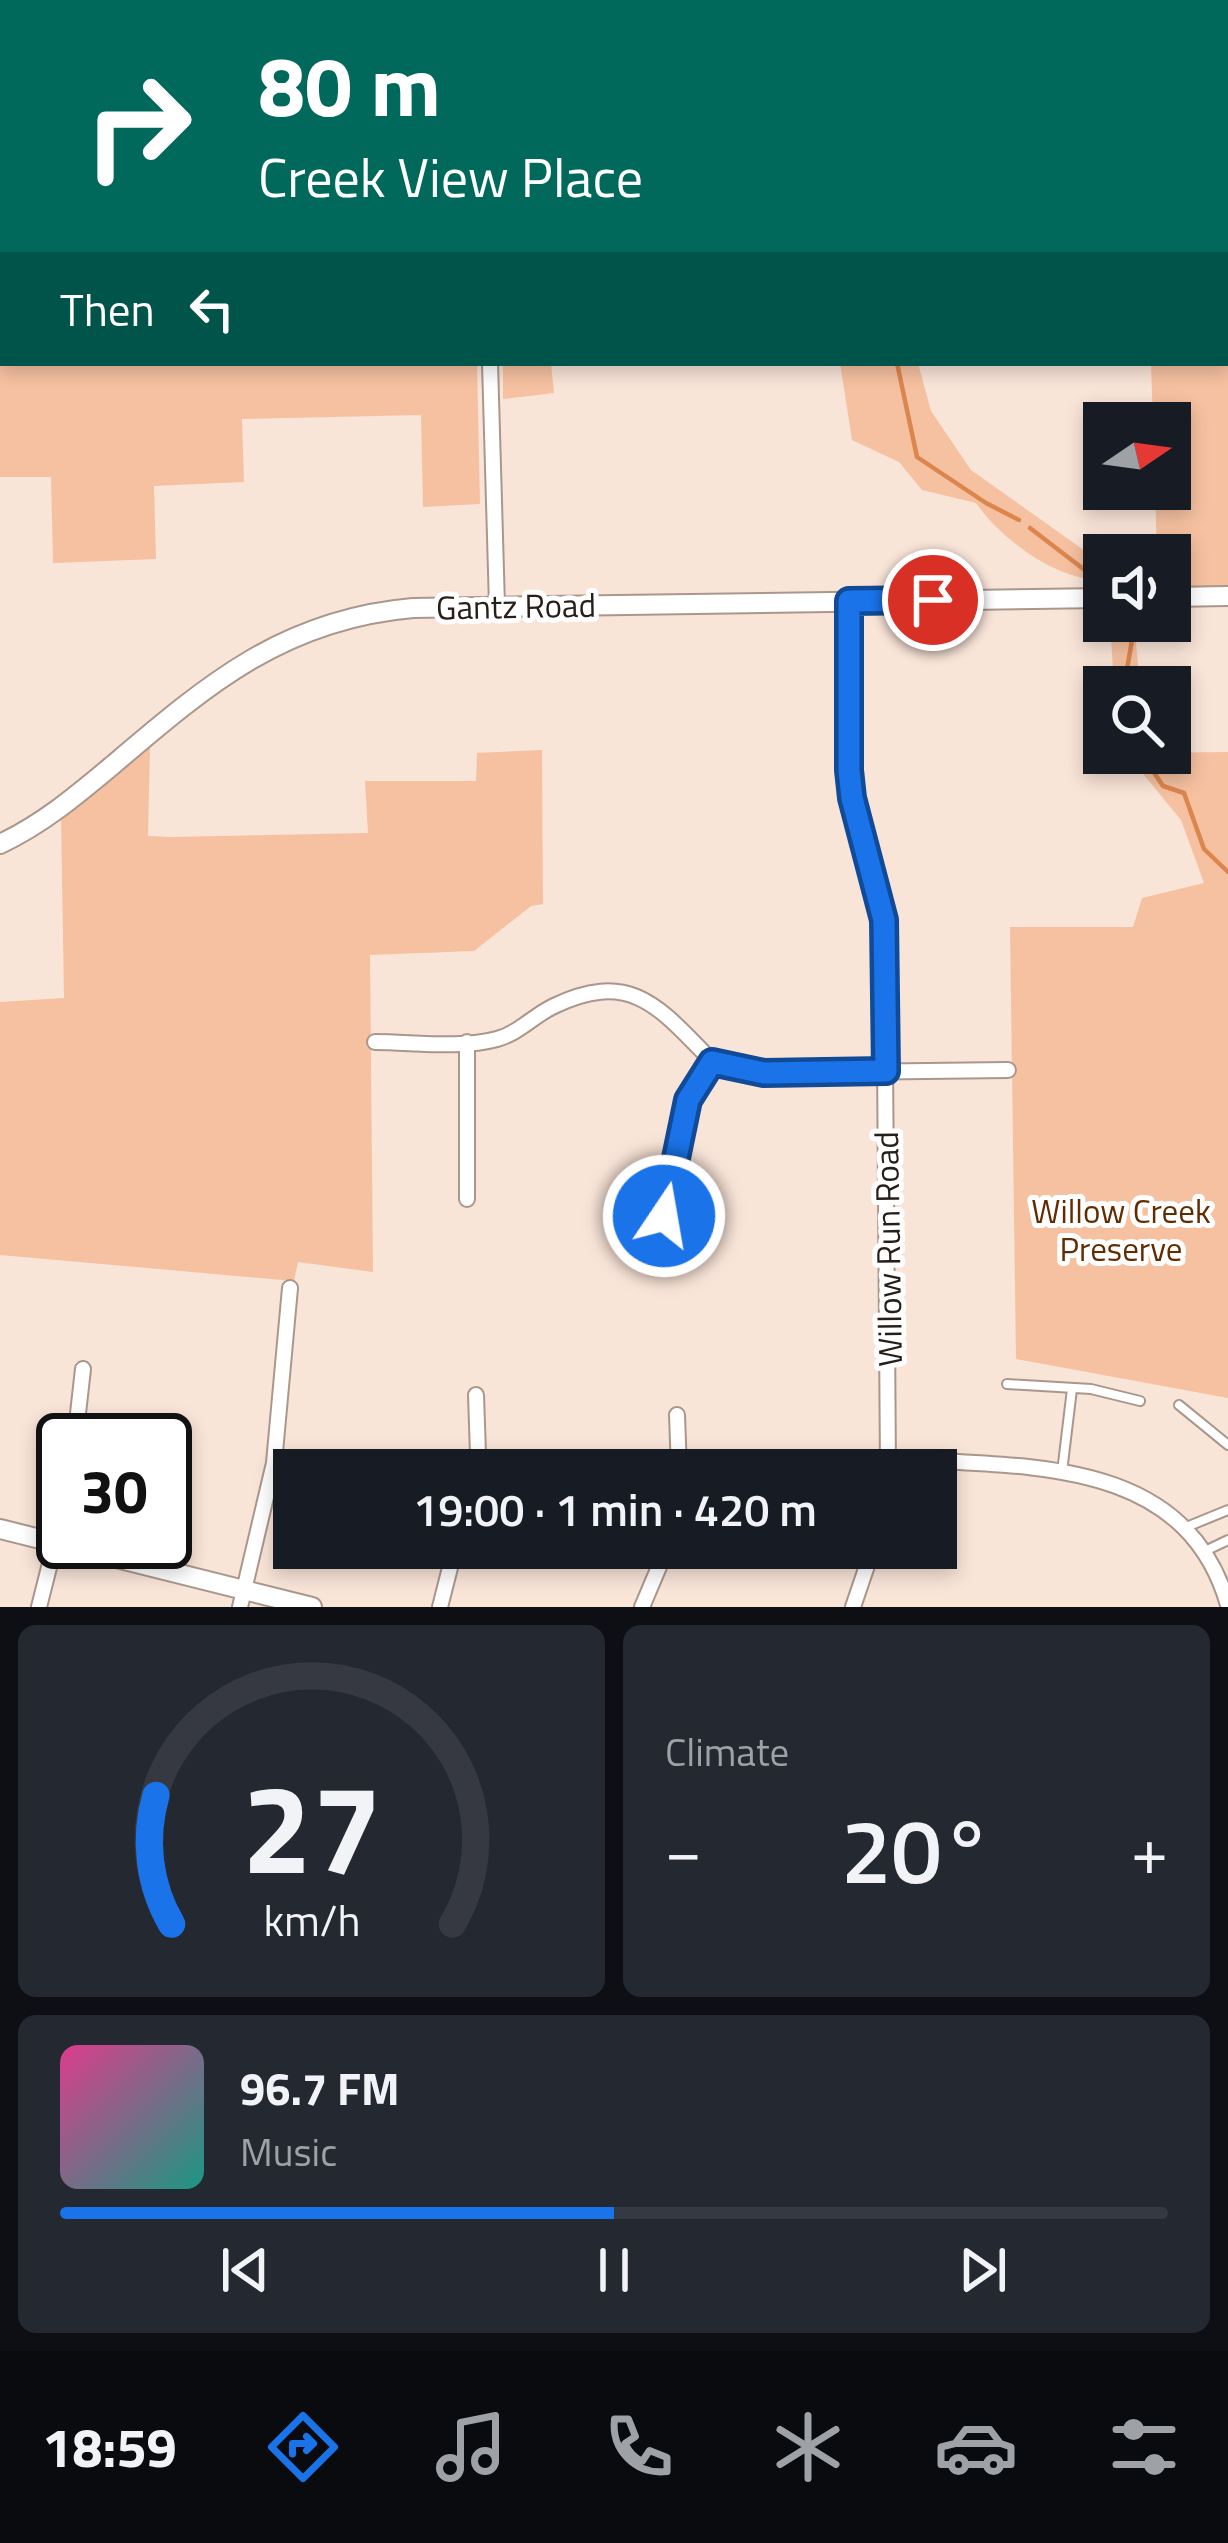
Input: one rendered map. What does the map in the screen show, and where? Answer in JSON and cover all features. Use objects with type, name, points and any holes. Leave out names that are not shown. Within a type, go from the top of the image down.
[{"type":"main road","points":[[1191,597],[1228,596]]},
{"type":"main road","name":"Gantz Road","points":[[0,844],[59,809],[207,685],[304,631],[388,610],[1083,598]]},
{"type":"main road","points":[[0,1528],[36,1538]]},
{"type":"main road","points":[[142,1569],[242,1599],[312,1607]]},
{"type":"street","points":[[490,366],[497,606]]},
{"type":"street","name":"Willow Run Road","points":[[849,601],[852,798],[884,920],[888,1449]]},
{"type":"street","points":[[375,1042],[493,1040],[578,996],[617,992],[652,1002],[712,1062],[764,1073],[1008,1070]]},
{"type":"street","points":[[467,1042],[467,1199]]},
{"type":"street","points":[[664,1216],[688,1100],[712,1062]]},
{"type":"street","points":[[242,1599],[274,1462],[290,1288]]},
{"type":"street","points":[[78,1413],[82,1369]]},
{"type":"street","points":[[476,1395],[478,1449]]},
{"type":"street","points":[[677,1415],[678,1449]]},
{"type":"street","points":[[957,1467],[1062,1472],[1151,1499],[1203,1551],[1228,1605]]},
{"type":"street","points":[[39,1607],[48,1569]]},
{"type":"street","points":[[440,1607],[450,1569]]},
{"type":"street","points":[[642,1607],[658,1569]]},
{"type":"street","points":[[853,1607],[866,1569]]},
{"type":"lane","points":[[1007,1384],[1091,1388],[1140,1401]]},
{"type":"lane","points":[[1062,1472],[1072,1389]]},
{"type":"lane","points":[[1179,1405],[1228,1445]]},
{"type":"lane","points":[[1184,1528],[1228,1510]]},
{"type":"lane","points":[[1203,1551],[1228,1540]]},
{"type":"green space","points":[[0,366],[477,366],[480,504],[423,507],[421,415],[242,419],[244,482],[154,486],[156,559],[53,563],[51,477],[0,477]]},
{"type":"green space","points":[[503,366],[551,366],[554,393],[503,399]]},
{"type":"green space","points":[[840,366],[919,366],[931,411],[971,470],[1083,550],[1083,578],[1031,555],[976,503],[922,490],[899,462],[852,440]]},
{"type":"green space","points":[[1151,366],[1228,366],[1228,588],[1191,589],[1191,534],[1156,534],[1156,510],[1191,510],[1191,402],[1152,402]]},
{"type":"green space","points":[[1111,642],[1136,642],[1138,666],[1113,666]]},
{"type":"green space","points":[[150,743],[148,836],[171,837],[368,833],[365,781],[476,781],[477,753],[542,750],[543,904],[531,906],[474,951],[370,955],[373,1272],[298,1262],[294,1281],[0,1255],[0,1002],[64,998],[61,817]]},
{"type":"green space","name":"Willow Creek Preserve","points":[[1191,752],[1228,752],[1228,1398],[1016,1359],[1010,927],[1133,927],[1142,898],[1204,883],[1181,820],[1143,774],[1191,774]]},
{"type":"waterway","points":[[898,366],[917,457],[1019,520]]},
{"type":"waterway","points":[[1030,528],[1083,569]]},
{"type":"waterway","points":[[1128,666],[1132,642]]},
{"type":"waterway","points":[[1155,774],[1163,786],[1184,793],[1204,849],[1228,872]]},
{"type":"route","points":[[664,1216],[688,1100],[712,1062],[764,1073],[886,1071],[884,920],[849,770],[849,601],[933,600]]}]
